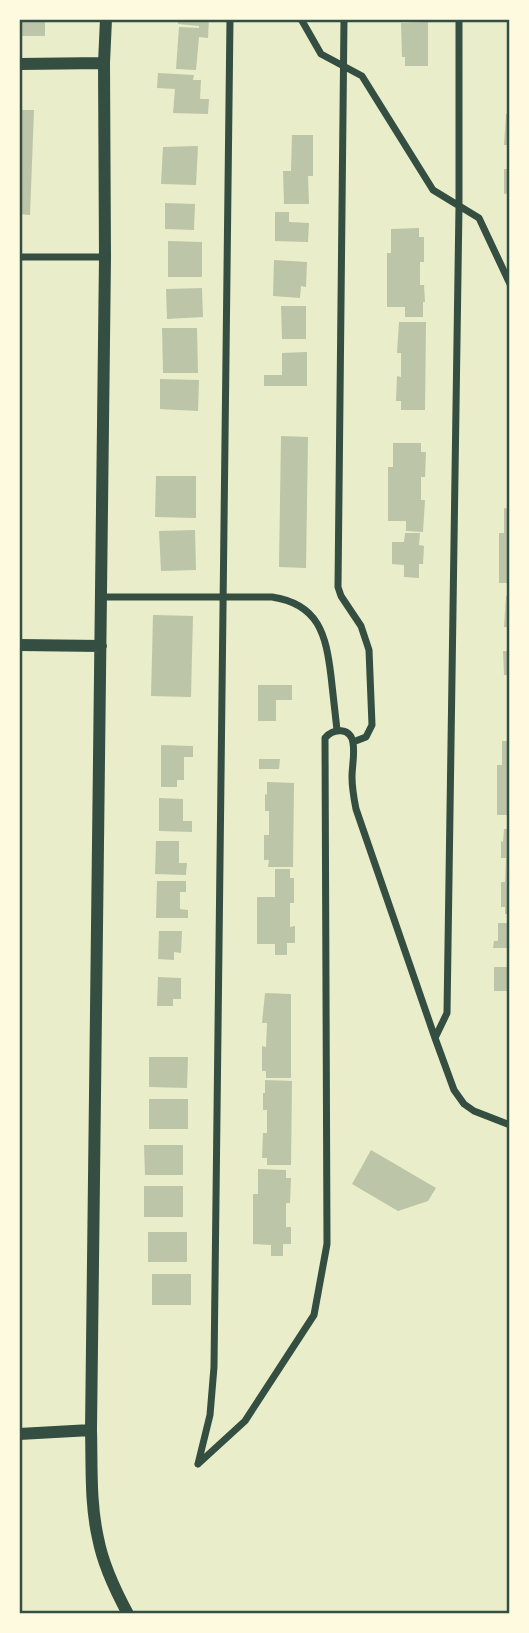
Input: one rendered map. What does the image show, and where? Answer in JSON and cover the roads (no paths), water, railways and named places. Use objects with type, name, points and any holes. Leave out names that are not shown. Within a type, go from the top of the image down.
[{"type":"street","points":[[106,19],[91,1430],[93,1501],[98,1541],[110,1578],[128,1614]]},
{"type":"street","points":[[230,19],[214,1367],[210,1415],[198,1464],[245,1421],[314,1315],[327,1244],[325,738],[331,732],[345,732],[353,742],[352,777],[356,810],[454,1090],[474,1111],[510,1125]]},
{"type":"street","points":[[301,19],[321,54],[362,76],[433,190],[479,218],[510,284]]},
{"type":"street","points":[[344,19],[338,587],[361,626],[369,650],[372,725],[366,737],[353,742]]},
{"type":"street","points":[[435,1038],[447,1013],[460,19]]},
{"type":"street","points":[[19,64],[104,63]]},
{"type":"street","points":[[19,257],[105,257]]},
{"type":"street","points":[[100,597],[272,597],[298,605],[313,617],[326,642],[337,730]]},
{"type":"street","points":[[19,645],[101,646]]},
{"type":"street","points":[[19,1434],[91,1430]]}]
